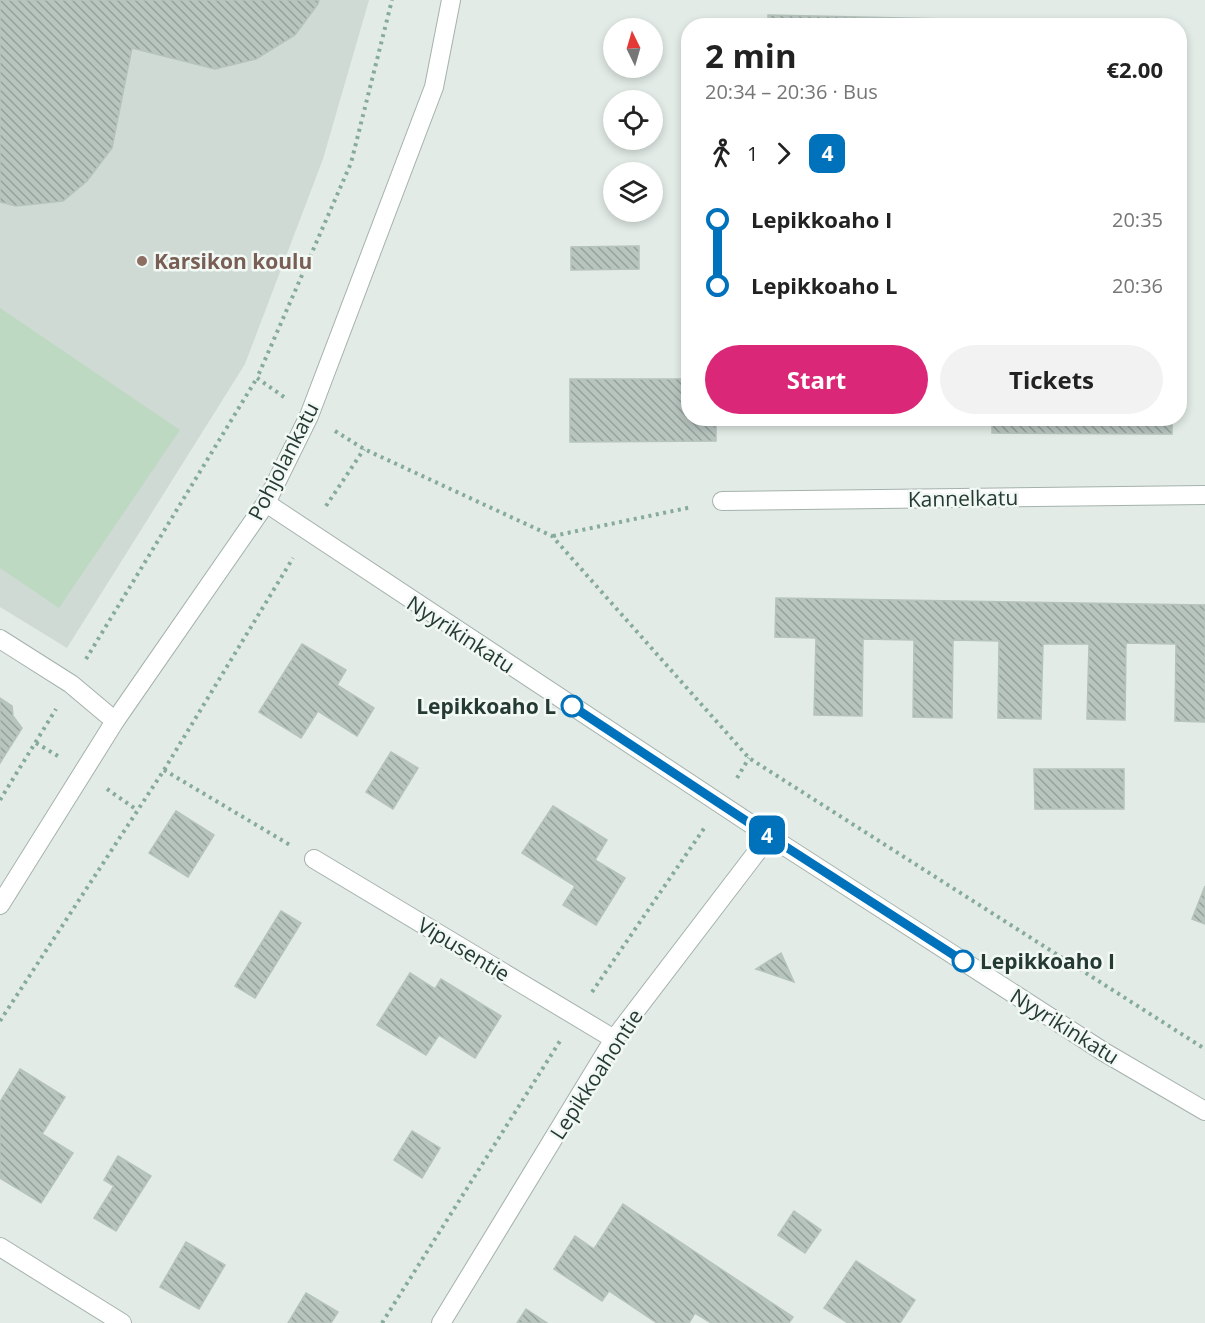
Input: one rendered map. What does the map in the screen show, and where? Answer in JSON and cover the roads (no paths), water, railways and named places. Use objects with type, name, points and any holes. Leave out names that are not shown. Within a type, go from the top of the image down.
[{"type":"street","name":"Pohjolankatu","points":[[0,905],[115,721],[266,503],[309,416],[434,87],[451,0]]},
{"type":"street","name":"Kannelkatu","points":[[722,501],[1205,495]]},
{"type":"street","name":"Nyyrikinkatu","points":[[266,503],[308,533],[769,836],[1104,1052],[1205,1111]]},
{"type":"street","points":[[0,639],[71,684],[115,721]]},
{"type":"street","name":"Lepikkoahontie","points":[[441,1323],[614,1039],[769,836]]},
{"type":"street","name":"Vipusentie","points":[[314,859],[614,1039]]},
{"type":"street","points":[[0,1247],[122,1323]]},
{"type":"place","name":"Karsikon koulu","points":[[142,261]]},
{"type":"place","name":"Lepikkoaho L","points":[[572,706]]},
{"type":"place","name":"Lepikkoaho I","points":[[963,961]]}]
